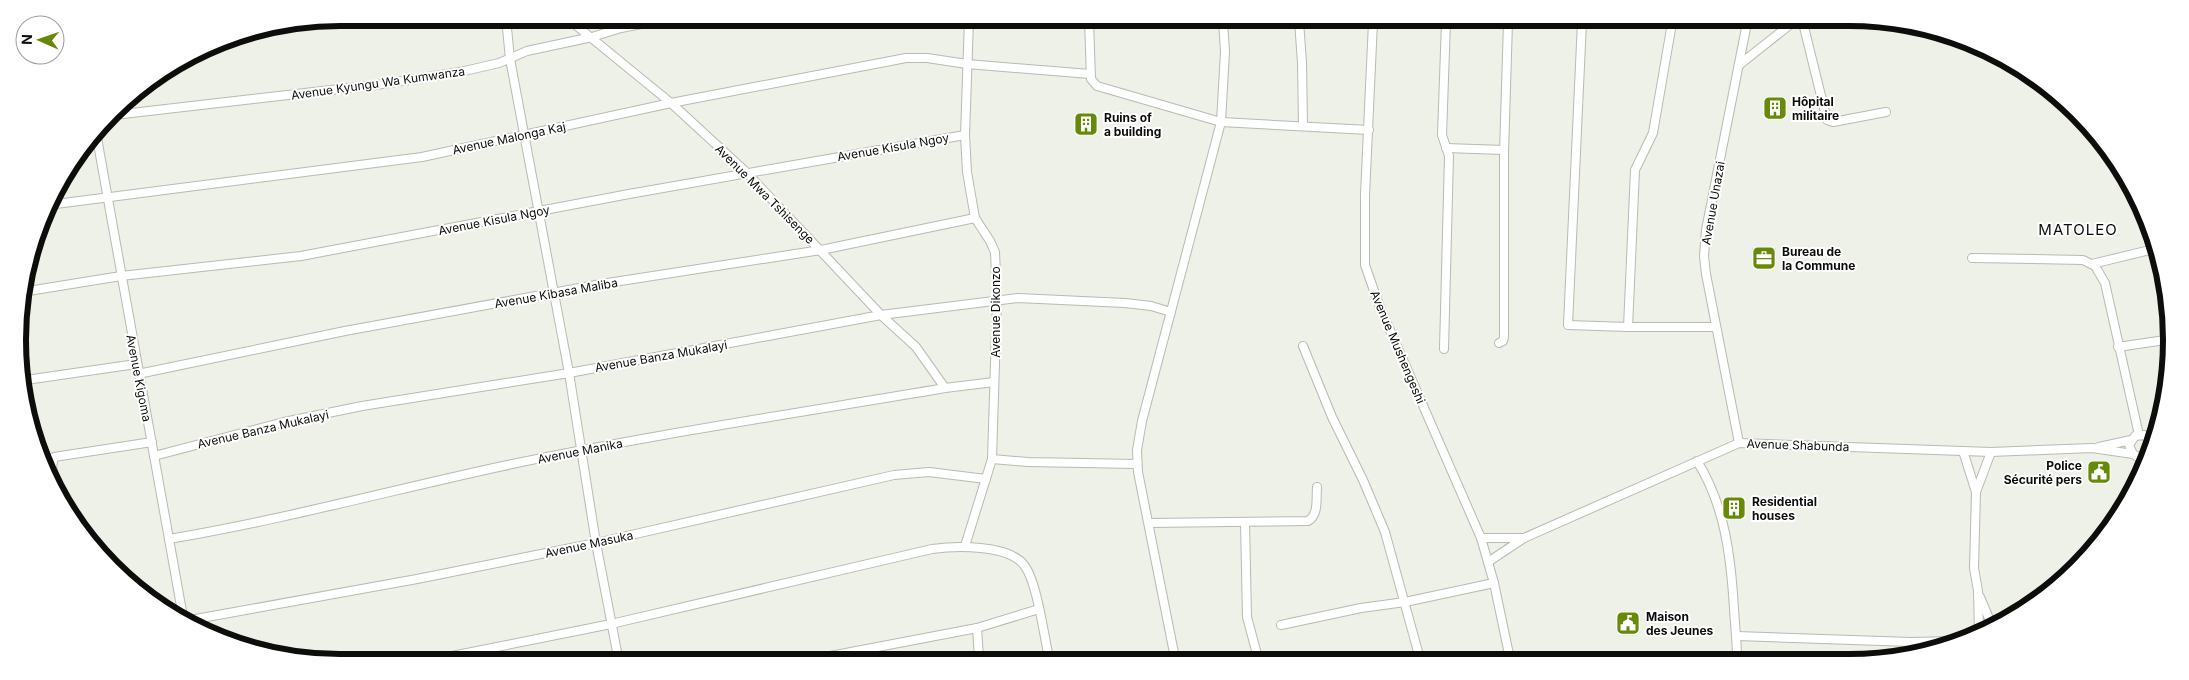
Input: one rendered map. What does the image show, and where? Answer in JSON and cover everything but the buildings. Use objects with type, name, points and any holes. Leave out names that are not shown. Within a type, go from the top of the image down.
[{"type":"street","points":[[507,26],[510,59],[569,372],[596,543],[617,654]]},
{"type":"street","name":"Avenue Mwa Tshisenge","points":[[578,26],[671,103],[746,172],[881,315],[916,348],[946,388]]},
{"type":"street","name":"Avenue Kyungu Wa Kumwanza","points":[[122,114],[383,84],[460,72],[510,59],[527,51],[592,37],[631,26]]},
{"type":"street","name":"Avenue Dikonzo","points":[[965,546],[992,459],[997,299],[994,252],[990,241],[975,218],[967,172],[965,135],[969,26]]},
{"type":"street","points":[[1089,26],[1090,74],[1092,82],[1097,86],[1221,122],[1369,130]]},
{"type":"street","points":[[1174,654],[1137,464],[1137,450],[1142,421],[1221,122],[1225,52],[1223,26]]},
{"type":"street","points":[[1299,26],[1303,126]]},
{"type":"street","name":"Avenue Mushengeshi","points":[[1373,26],[1365,196],[1365,265],[1379,305],[1481,538],[1494,583],[1509,654]]},
{"type":"street","points":[[1444,349],[1449,156],[1442,136],[1446,26]]},
{"type":"street","points":[[1499,343],[1504,337],[1504,150],[1508,26]]},
{"type":"street","points":[[1582,26],[1568,325],[1628,328],[1716,327]]},
{"type":"street","points":[[1628,328],[1635,170],[1654,133],[1672,26]]},
{"type":"street","name":"Avenue Unazai","points":[[1738,443],[1705,264],[1704,242],[1746,26]]},
{"type":"street","points":[[1739,65],[1788,26]]},
{"type":"street","points":[[1804,26],[1827,120],[1833,122],[1886,112]]},
{"type":"street","name":"Avenue Malonga Kaj","points":[[58,204],[422,157],[671,103],[906,58],[927,58],[967,64],[1090,74]]},
{"type":"street","name":"Avenue Kisula Ngoy","points":[[30,291],[121,276],[301,256],[746,172],[965,135]]},
{"type":"street","name":"Avenue Kigoma","points":[[97,142],[182,611]]},
{"type":"street","points":[[1446,148],[1504,150]]},
{"type":"street","name":"Avenue Kibasa Maliba","points":[[138,374],[355,330],[554,293],[821,250],[975,218]]},
{"type":"street","points":[[2092,264],[2149,250]]},
{"type":"street","points":[[1972,258],[2083,260],[2092,264],[2101,274],[2105,283],[2118,347],[2147,436]]},
{"type":"street","name":"Avenue Banza Mukalayi","points":[[154,456],[275,424],[362,406],[569,372],[881,315],[997,299],[1018,298],[1088,300],[1150,306],[1172,312]]},
{"type":"street","points":[[2118,347],[2163,340]]},
{"type":"street","points":[[1303,346],[1332,418],[1363,480],[1385,532],[1419,654]]},
{"type":"street","points":[[29,380],[136,364]]},
{"type":"street","name":"Avenue Manika","points":[[169,539],[267,521],[502,466],[582,450],[946,388],[994,382]]},
{"type":"street","points":[[2092,448],[2147,438]]},
{"type":"street","points":[[2131,440],[2130,450],[2133,454]]},
{"type":"street","points":[[52,465],[53,459],[57,456],[152,442]]},
{"type":"street","name":"Avenue Shabunda","points":[[1524,538],[1738,443],[1991,452],[2092,448]]},
{"type":"street","points":[[2092,448],[2133,454],[2140,457]]},
{"type":"street","points":[[1963,451],[1976,492]]},
{"type":"street","points":[[1978,626],[1978,591],[1974,568],[1976,492],[1991,452]]},
{"type":"street","points":[[992,459],[1028,462],[1137,464]]},
{"type":"street","points":[[1698,461],[1710,482],[1727,540],[1732,567],[1737,654]]},
{"type":"street","name":"Avenue Masuka","points":[[197,619],[417,579],[596,543],[905,473],[929,472],[986,479]]},
{"type":"street","points":[[1149,523],[1308,521],[1314,516],[1317,487]]},
{"type":"street","points":[[1245,522],[1247,617],[1257,654]]},
{"type":"street","points":[[1481,538],[1524,538]]},
{"type":"street","points":[[1488,562],[1524,538]]},
{"type":"street","points":[[462,654],[611,624],[932,549],[965,546],[996,552],[1019,560],[1028,570],[1039,609],[1048,654]]},
{"type":"street","points":[[1281,624],[1361,608],[1404,602],[1494,583]]},
{"type":"street","points":[[1978,591],[1989,621]]},
{"type":"street","points":[[841,654],[977,628],[1039,609]]},
{"type":"street","points":[[977,628],[979,654]]},
{"type":"street","points":[[1737,636],[1935,641]]},
{"type":"street","points":[[1911,642],[1912,647]]},
{"type":"place","name":"Hôpital militaire","points":[[1775,108]]},
{"type":"place","name":"Ruins of a building","points":[[1086,124]]},
{"type":"place","name":"Bureau de la Commune","points":[[1764,258]]},
{"type":"place","name":"Police Sécurité pers","points":[[2099,472]]},
{"type":"place","name":"Residential houses","points":[[1734,508]]},
{"type":"place","name":"Maison des Jeunes","points":[[1628,623]]},
{"type":"district","name":"MATOLEO","points":[[2078,229]]}]
